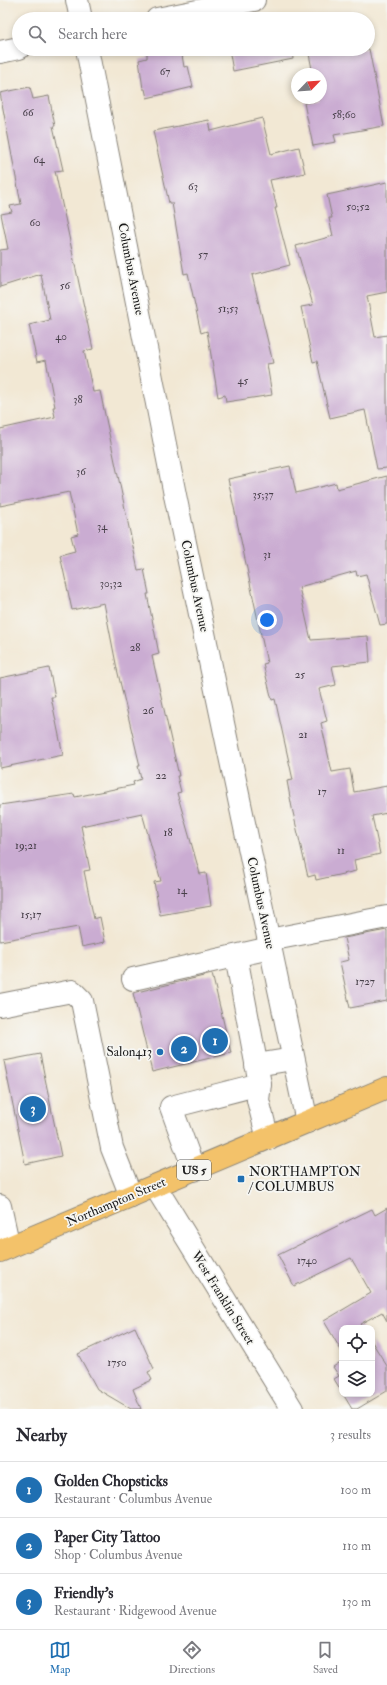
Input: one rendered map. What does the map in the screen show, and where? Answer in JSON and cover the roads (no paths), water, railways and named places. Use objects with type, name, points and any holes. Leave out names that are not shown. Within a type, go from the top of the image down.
[{"type":"main road","name":"Northampton Street","points":[[4,1249],[387,1088]]},
{"type":"street","points":[[77,0],[80,12]]},
{"type":"street","points":[[193,12],[254,0]]},
{"type":"street","points":[[0,52],[12,49]]},
{"type":"street","name":"Columbus Avenue","points":[[88,56],[175,492],[307,1122]]},
{"type":"street","points":[[133,979],[236,956],[269,944],[387,917]]},
{"type":"street","points":[[236,956],[258,1075],[258,1100],[268,1139]]},
{"type":"street","points":[[0,1005],[72,991],[82,1001],[112,1148],[131,1196]]},
{"type":"street","points":[[194,1170],[171,1107],[258,1075],[293,1059]]},
{"type":"street","name":"West Franklin Street","points":[[155,1186],[292,1409]]},
{"type":"street","points":[[0,1206],[4,1249]]},
{"type":"place","name":"Golden Chopsticks","points":[[215,1041]]},
{"type":"place","name":"Paper City Tattoo","points":[[184,1049]]},
{"type":"place","name":"Salon413","points":[[160,1052]]},
{"type":"place","name":"Friendly's","points":[[33,1109]]},
{"type":"place","name":"NORTHAMPTON / COLUMBUS","points":[[241,1179]]}]
